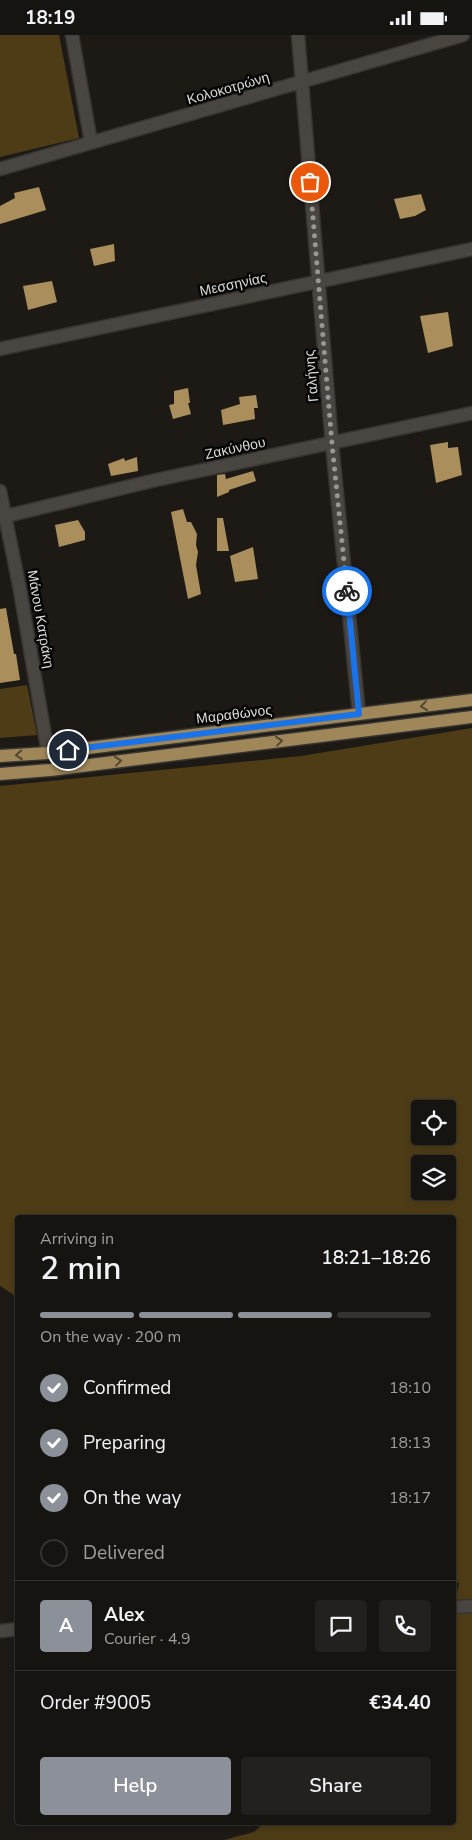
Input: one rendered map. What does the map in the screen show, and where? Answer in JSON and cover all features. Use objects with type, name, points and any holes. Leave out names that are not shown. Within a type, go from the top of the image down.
[{"type":"main road","name":"Μαραθώνος","points":[[0,756],[48,753],[472,700]]},
{"type":"main road","points":[[0,773],[60,769],[472,717]]},
{"type":"street","points":[[72,35],[91,142]]},
{"type":"street","name":"Γαλήνης","points":[[298,35],[332,444],[359,714]]},
{"type":"street","name":"Κολοκοτρώνη","points":[[0,169],[463,35]]},
{"type":"street","name":"Μεσσηνίας","points":[[0,349],[472,249]]},
{"type":"street","name":"Ζακύνθου","points":[[6,516],[156,480],[472,413]]},
{"type":"street","name":"Μάνου Κατράκη","points":[[0,491],[35,673],[48,753]]},
{"type":"street","points":[[456,1607],[472,1606]]},
{"type":"street","points":[[0,1631],[15,1629]]},
{"type":"shaded area","points":[[0,35],[59,35],[79,138],[0,157]]},
{"type":"shaded area","points":[[27,685],[37,735],[0,738],[0,689]]},
{"type":"shaded area","points":[[472,728],[472,1840],[224,1840],[254,1832],[262,1825],[456,1825],[456,1598],[459,1583],[456,1582],[456,1215],[15,1215],[15,1296],[0,1286],[0,786],[301,756]]},
{"type":"building","points":[[39,187],[46,210],[0,224],[0,206],[15,198],[14,193]]},
{"type":"building","points":[[421,194],[426,210],[415,216],[400,219],[394,199]]},
{"type":"building","points":[[114,244],[115,261],[94,266],[90,249]]},
{"type":"building","points":[[52,281],[57,302],[28,310],[23,286]]},
{"type":"building","points":[[448,312],[453,346],[428,353],[420,316]]},
{"type":"building","points":[[188,388],[190,403],[188,403],[191,414],[173,419],[169,405],[174,404],[174,391]]},
{"type":"building","points":[[256,395],[258,408],[254,408],[255,419],[223,425],[221,410],[240,404],[239,397]]},
{"type":"building","points":[[448,442],[448,448],[458,447],[462,475],[436,483],[430,445]]},
{"type":"building","points":[[137,457],[138,471],[111,476],[108,464],[124,458],[125,461]]},
{"type":"building","points":[[253,471],[256,481],[229,490],[229,492],[217,497],[217,475],[225,474],[226,479]]},
{"type":"building","points":[[183,509],[187,522],[191,522],[197,534],[196,545],[198,552],[196,565],[201,594],[188,599],[171,512]]},
{"type":"building","points":[[217,518],[223,518],[229,551],[217,551]]},
{"type":"building","points":[[78,520],[85,532],[85,540],[59,547],[55,525]]},
{"type":"building","points":[[253,547],[258,579],[235,582],[230,556]]},
{"type":"building","points":[[6,608],[20,680],[0,683],[0,609]]},
{"type":"way so far","points":[[310,182],[332,444],[347,591]]},
{"type":"route","points":[[68,750],[359,714],[347,591]]}]
